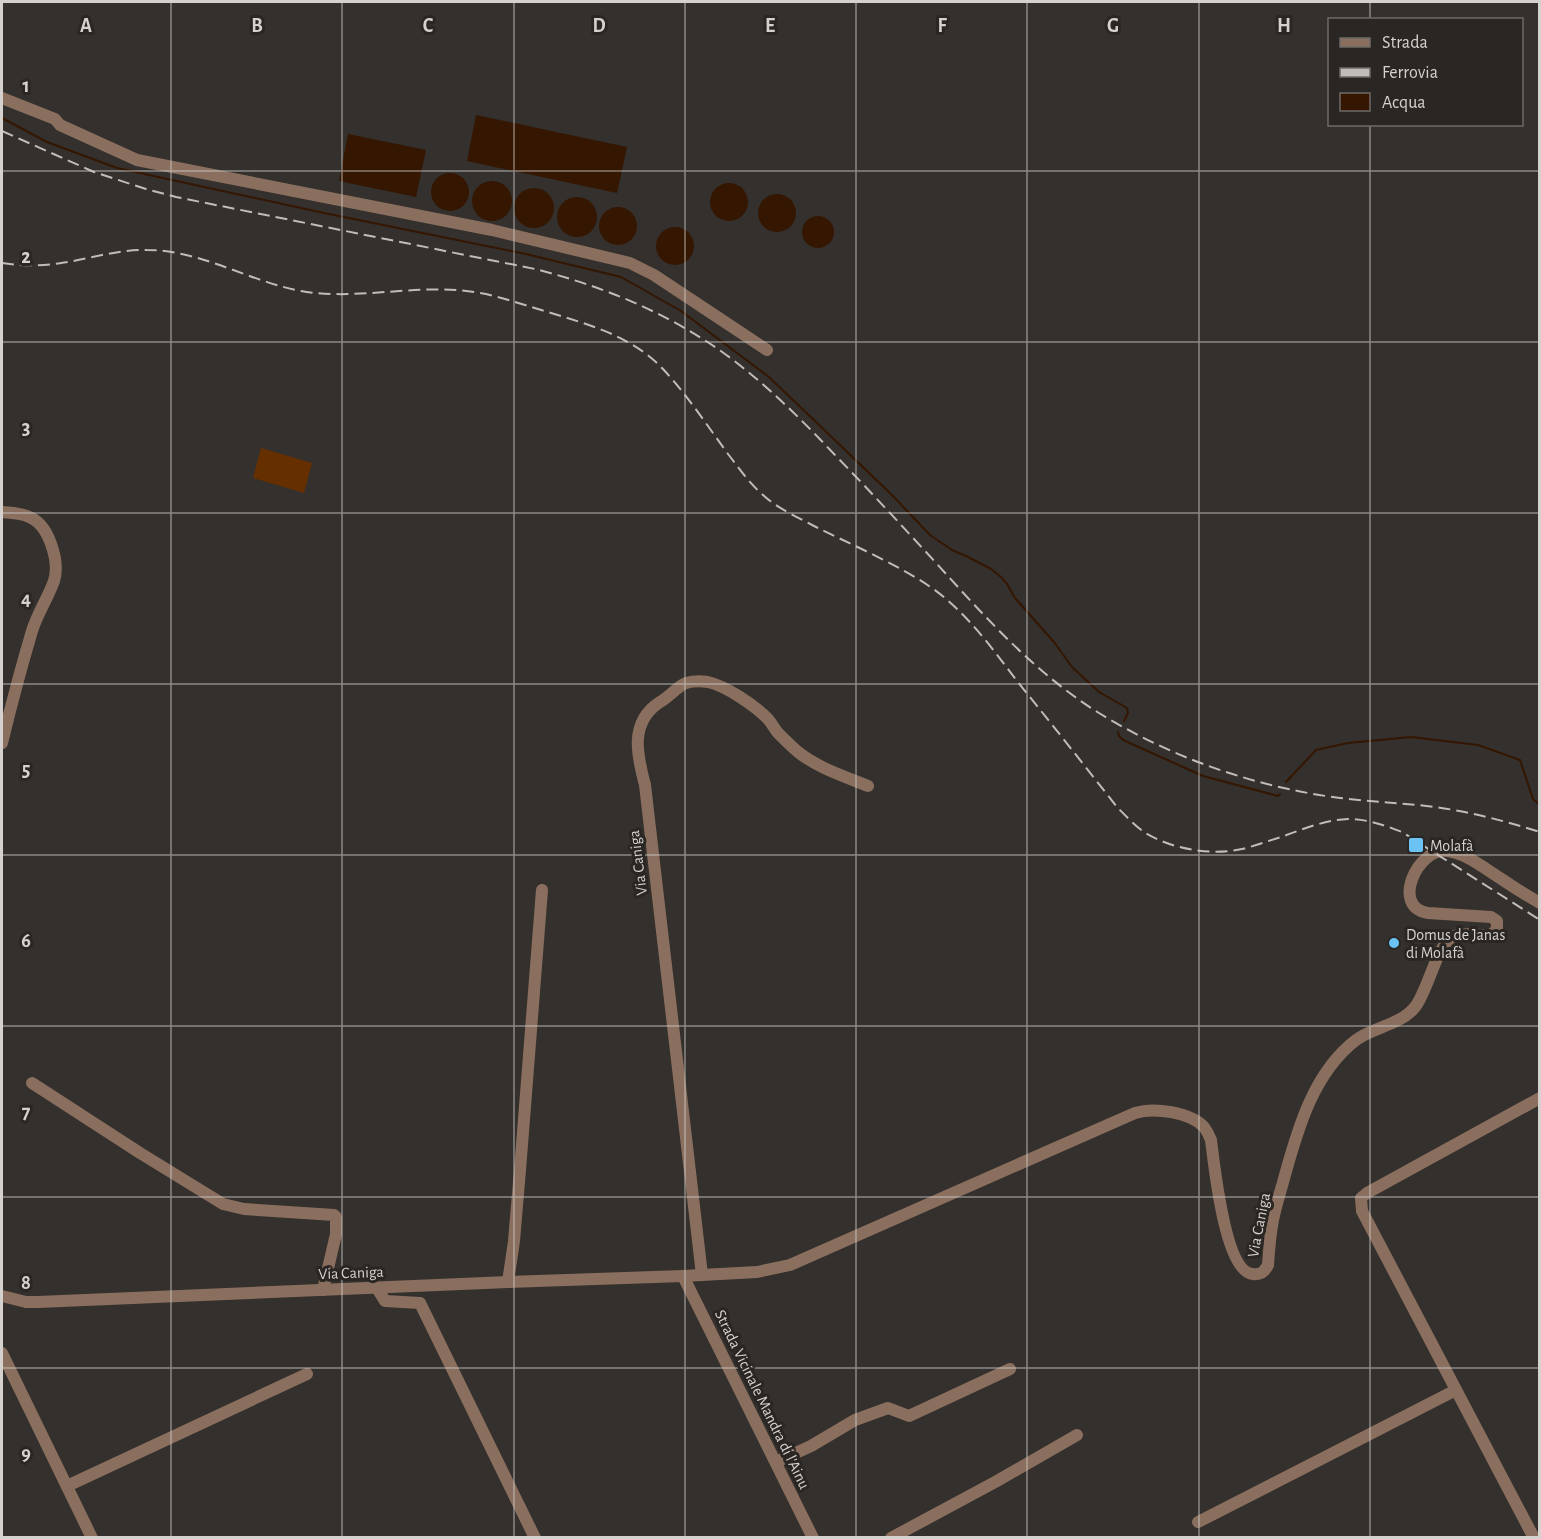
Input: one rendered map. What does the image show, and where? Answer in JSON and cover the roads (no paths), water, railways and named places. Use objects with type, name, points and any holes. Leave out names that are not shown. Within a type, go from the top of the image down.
[{"type":"street","points":[[2,98],[55,119],[60,125],[137,160],[492,230],[630,263],[654,275],[767,350]]},
{"type":"street","points":[[2,512],[29,517],[39,523],[50,540],[56,567],[55,579],[33,627],[2,743]]},
{"type":"street","name":"Via Caniga","points":[[702,1275],[646,792],[638,760],[639,731],[644,718],[655,706],[683,684],[698,681],[709,682],[750,704],[799,753],[824,768],[868,786]]},
{"type":"street","name":"Via Caniga","points":[[2,1296],[26,1302],[38,1302],[683,1276],[772,1270],[790,1265],[1135,1113],[1149,1110],[1179,1114],[1194,1120],[1204,1128],[1211,1140],[1218,1195],[1237,1260],[1245,1272],[1262,1273],[1268,1265],[1274,1217],[1302,1120],[1316,1088],[1326,1073],[1356,1040],[1404,1016],[1415,1007],[1444,945],[1449,940],[1458,935],[1491,935],[1497,929],[1497,921],[1491,916],[1428,913],[1414,908],[1409,888],[1422,864],[1434,852],[1449,851],[1472,860],[1539,903]]},
{"type":"street","points":[[508,1282],[514,1241],[542,890]]},
{"type":"street","points":[[32,1083],[223,1204],[244,1209],[334,1215],[336,1234],[323,1290]]},
{"type":"street","points":[[1534,1538],[1362,1210],[1361,1198],[1539,1098]]},
{"type":"street","name":"Strada Vicinale Mandra di l'Ainu","points":[[683,1276],[813,1538]]},
{"type":"street","points":[[377,1288],[386,1301],[420,1303],[535,1538]]},
{"type":"street","points":[[2,1353],[92,1538]]},
{"type":"street","points":[[776,1462],[811,1446],[855,1420],[888,1408],[909,1416],[1010,1369]]},
{"type":"street","points":[[67,1486],[307,1374]]},
{"type":"street","points":[[1198,1522],[1456,1390]]},
{"type":"street","points":[[891,1538],[1077,1435]]},
{"type":"water","points":[[476,115],[627,147],[617,193],[467,161]]},
{"type":"water","points":[[348,134],[426,150],[416,197],[339,181]]},
{"type":"water","points":[[450,173],[464,178],[469,192],[464,206],[450,211],[436,206],[431,192],[436,178]]},
{"type":"water","points":[[492,181],[506,187],[512,201],[506,215],[492,221],[478,215],[472,201],[478,187]]},
{"type":"water","points":[[729,183],[736,184],[742,189],[747,195],[747,209],[742,215],[736,220],[729,221],[722,220],[716,215],[711,209],[710,202],[711,195],[716,189],[722,184]]},
{"type":"water","points":[[534,188],[548,194],[554,208],[548,222],[534,228],[520,222],[514,208],[520,194]]},
{"type":"water","points":[[777,194],[790,200],[796,213],[790,226],[777,232],[764,226],[758,213],[764,200]]},
{"type":"water","points":[[577,197],[591,203],[597,217],[591,231],[577,237],[563,231],[557,217],[563,203]]},
{"type":"water","points":[[618,207],[632,212],[637,226],[632,240],[618,245],[604,240],[599,226],[604,212]]},
{"type":"water","points":[[818,216],[830,220],[834,232],[830,244],[818,248],[806,244],[802,232],[806,220]]},
{"type":"water","points":[[675,227],[688,233],[694,246],[688,259],[675,265],[662,259],[656,246],[662,233]]},
{"type":"waterway","points":[[2,118],[47,142],[117,168],[526,254],[621,277],[681,311],[769,377],[892,495],[930,535],[1001,577],[1015,598],[1054,642],[1072,667],[1099,692],[1127,708],[1128,713],[1124,721]]},
{"type":"waterway","points":[[1118,732],[1123,740],[1203,776],[1278,796],[1280,794]]},
{"type":"waterway","points":[[1286,782],[1316,750],[1348,743],[1411,737],[1478,745],[1520,760],[1533,799],[1540,805]]},
{"type":"railway","points":[[2,131],[94,172],[146,189],[535,269],[634,302],[703,339],[769,389],[1013,644],[1054,681],[1099,713],[1185,757],[1246,778],[1340,798],[1462,811],[1540,832]]},
{"type":"railway","points":[[2,263],[46,265],[125,251],[167,251],[205,260],[281,286],[322,294],[431,289],[482,293],[605,331],[636,347],[663,369],[689,400],[744,475],[769,500],[794,516],[904,571],[932,588],[956,608],[988,643],[1117,807],[1144,832],[1178,847],[1217,852],[1247,848],[1331,821],[1348,819],[1369,821],[1402,832],[1540,920]]},
{"type":"place","name":"Molafà","points":[[1416,845]]},
{"type":"place","name":"Domus de Janas di Molafà","points":[[1394,943]]}]
